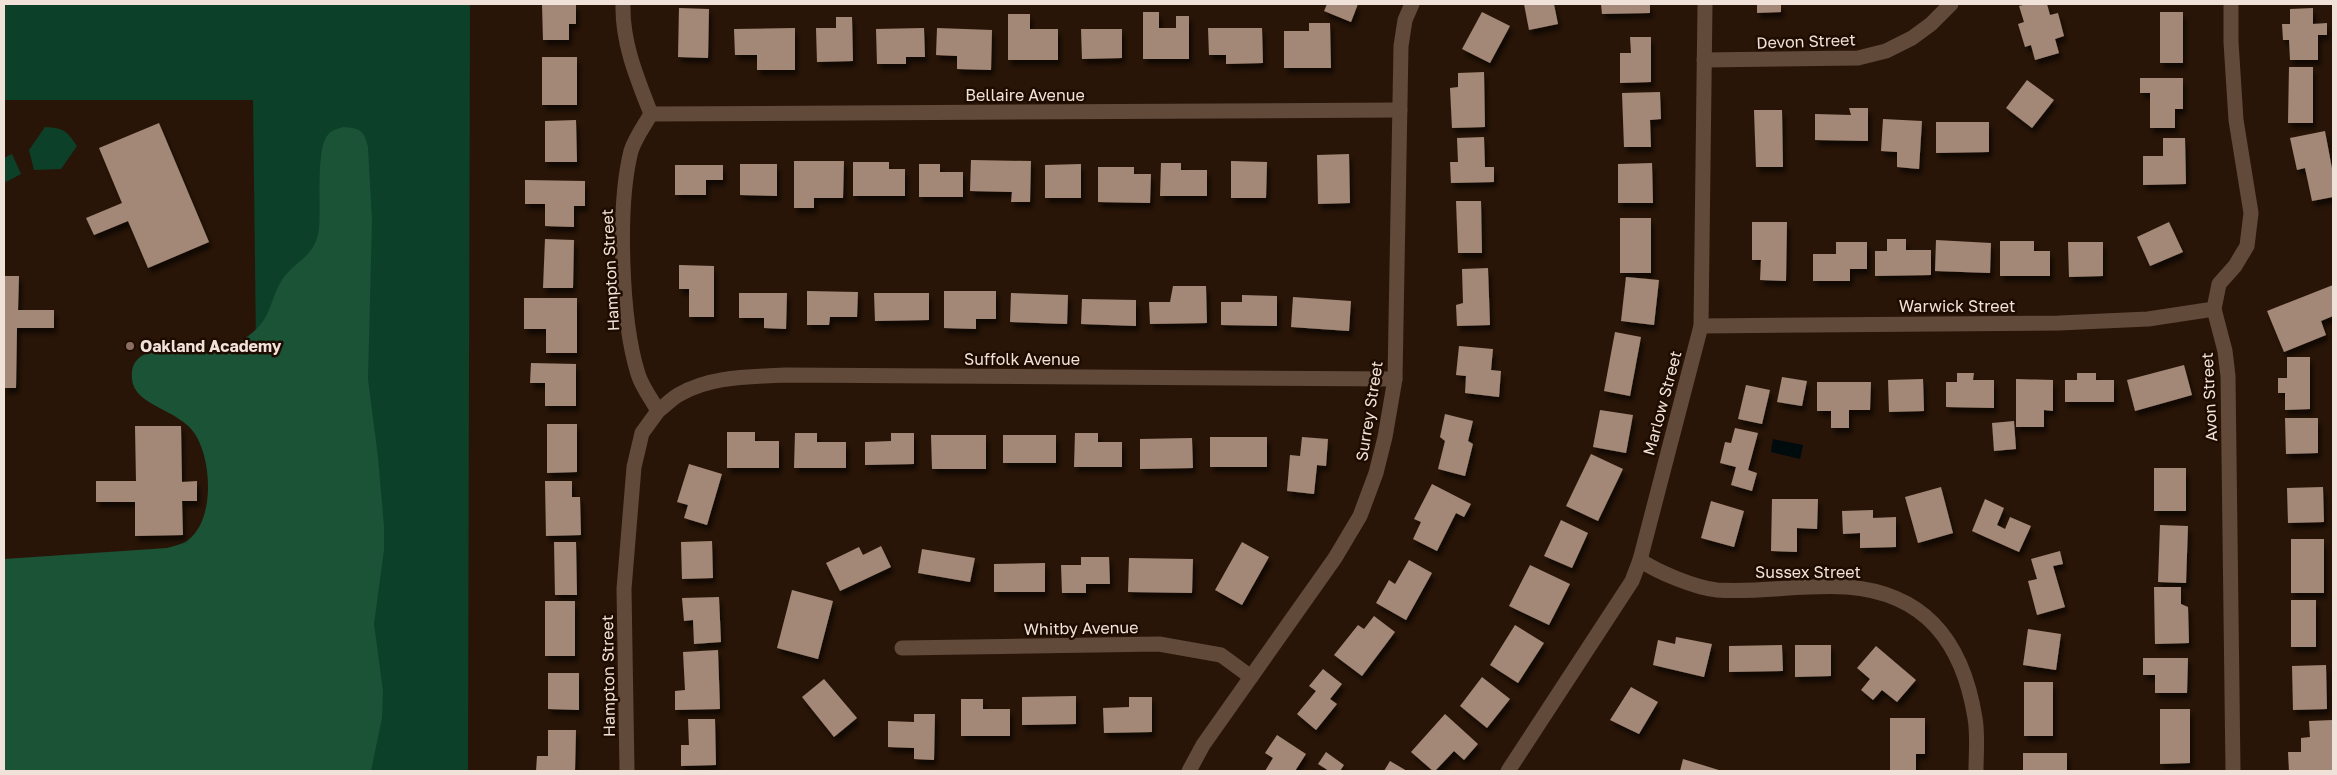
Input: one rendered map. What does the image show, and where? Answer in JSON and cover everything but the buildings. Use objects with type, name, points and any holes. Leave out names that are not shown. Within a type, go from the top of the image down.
[{"type":"street","points":[[623,4],[623,17],[629,54],[651,114]]},
{"type":"street","name":"Surrey Street","points":[[1189,771],[1203,745],[1335,558],[1360,516],[1376,474],[1385,437],[1395,379],[1401,46],[1405,20],[1412,4]]},
{"type":"street","name":"Marlow Street","points":[[1508,771],[1632,581],[1640,560],[1701,326],[1705,4]]},
{"type":"street","name":"Devon Street","points":[[1704,60],[1858,58],[1886,51],[1912,38],[1931,24],[1951,4]]},
{"type":"street","name":"Avon Street","points":[[2231,4],[2231,42],[2236,120],[2251,213],[2247,246],[2235,266],[2218,284],[2214,309],[2225,351],[2228,376],[2233,771]]},
{"type":"street","name":"Bellaire Avenue","points":[[651,114],[1400,110]]},
{"type":"street","name":"Hampton Street","points":[[627,771],[624,589],[634,467],[642,434],[658,411],[639,376],[631,344],[624,267],[624,200],[631,151],[636,137],[651,114]]},
{"type":"street","name":"Warwick Street","points":[[1701,326],[2059,323],[2148,319],[2214,309]]},
{"type":"street","name":"Suffolk Avenue","points":[[658,411],[679,394],[702,384],[736,378],[775,376],[1395,379]]},
{"type":"street","name":"Sussex Street","points":[[1640,560],[1658,572],[1716,590],[1845,587],[1878,591],[1901,600],[1928,617],[1948,640],[1964,676],[1976,719],[1976,771]]},
{"type":"street","name":"Whitby Avenue","points":[[902,648],[1159,644],[1191,648],[1221,655],[1251,677]]},
{"type":"green space","points":[[4,4],[470,4],[468,771],[4,771],[4,595],[259,592],[253,100],[4,100]]},
{"type":"green space","points":[[45,127],[64,131],[77,146],[61,169],[34,170],[29,150]]},
{"type":"green space","points":[[343,127],[354,128],[363,133],[368,147],[372,221],[368,379],[378,457],[384,526],[384,550],[374,624],[383,691],[382,718],[371,771],[4,771],[4,559],[167,548],[188,540],[197,531],[207,505],[208,489],[205,459],[201,445],[188,426],[140,395],[132,379],[134,365],[141,357],[152,352],[166,350],[209,351],[227,348],[240,342],[257,329],[267,313],[282,280],[309,253],[317,239],[319,229],[321,154],[330,132]]},
{"type":"green space","points":[[12,154],[21,174],[4,183],[4,158]]},
{"type":"shaded area","points":[[1773,439],[1803,445],[1800,459],[1771,452]]},
{"type":"place","name":"Oakland Academy","points":[[130,346]]}]
